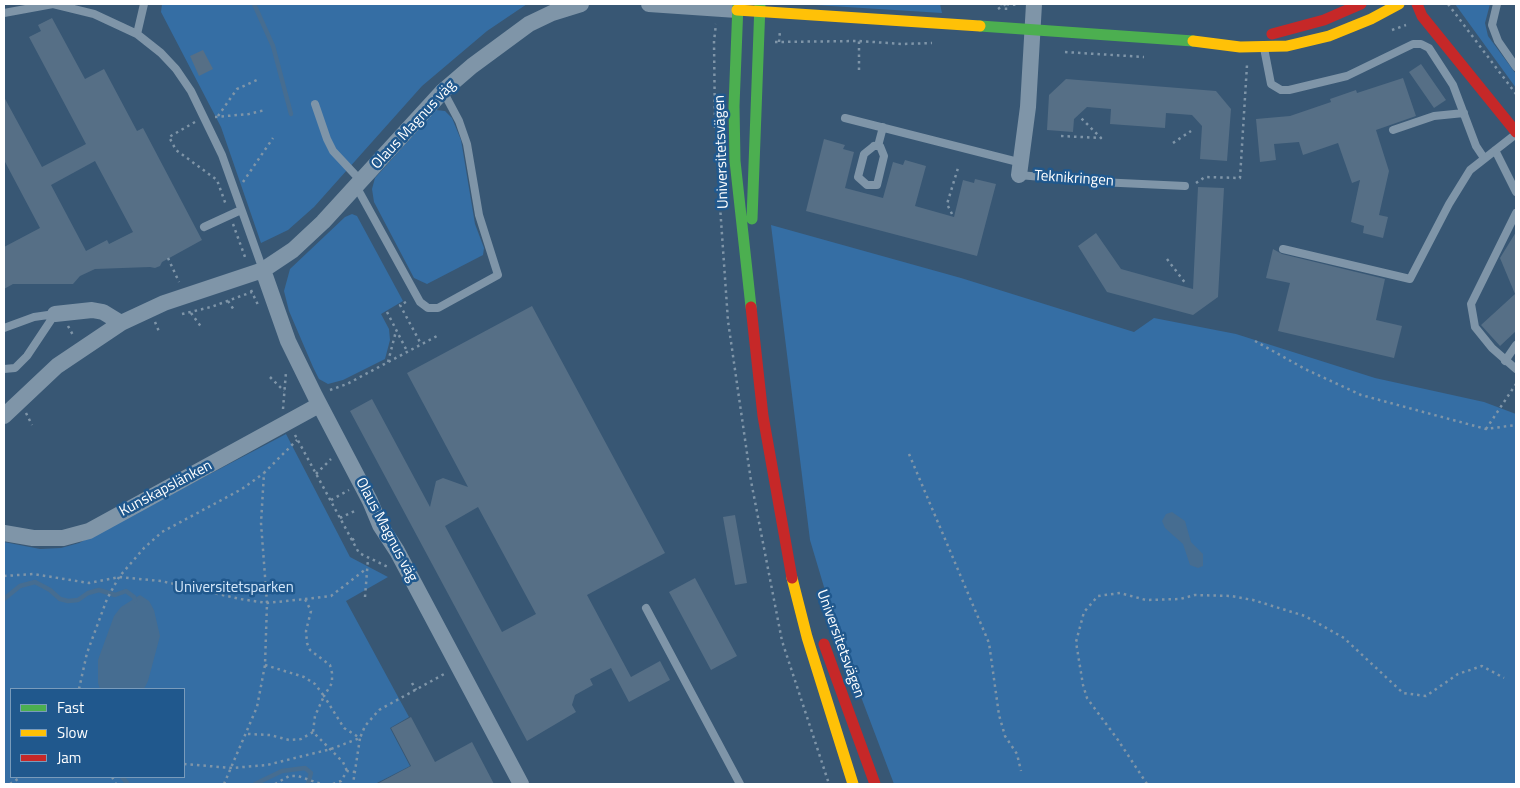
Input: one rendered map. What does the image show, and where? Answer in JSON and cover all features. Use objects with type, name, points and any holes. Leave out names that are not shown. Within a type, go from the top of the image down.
[{"type":"main road","points":[[1199,41],[1284,31],[1324,20],[1361,4]]},
{"type":"main road","points":[[737,7],[760,7],[1032,30],[1199,41],[1240,47],[1264,47],[1294,44],[1329,36],[1371,20],[1399,4]]},
{"type":"main road","points":[[1417,4],[1422,16],[1516,133]]},
{"type":"main road","name":"Universitetsvägen","points":[[737,7],[735,161],[763,416],[793,580],[807,636],[854,784]]},
{"type":"main road","name":"Universitetsvägen","points":[[749,298],[760,7]]},
{"type":"main road","points":[[1441,21],[1483,92]]},
{"type":"main road","name":"Universitetsvägen","points":[[780,513],[817,627],[875,784]]},
{"type":"street","name":"Olaus Magnus väg","points":[[4,416],[58,366],[121,323],[164,303],[263,270],[293,250],[359,184],[443,90],[529,24],[552,13],[581,4]]},
{"type":"street","points":[[649,4],[737,7]]},
{"type":"street","name":"Teknikringen","points":[[1021,169],[1034,5]]},
{"type":"street","name":"Olaus Magnus väg","points":[[263,270],[288,341],[317,401],[370,501],[380,525],[397,551],[521,784]]},
{"type":"street","points":[[55,314],[92,310],[103,312],[121,323]]},
{"type":"street","name":"Kunskapslänken","points":[[4,533],[34,538],[63,538],[89,531],[288,423],[317,401]]},
{"type":"lane","points":[[4,13],[53,4]]},
{"type":"lane","name":"Olaus Magnus väg","points":[[53,4],[94,14],[137,34],[161,53],[176,69],[191,91],[222,155],[263,270]]},
{"type":"lane","points":[[137,34],[144,4]]},
{"type":"lane","points":[[1498,4],[1492,25],[1498,41],[1516,67]]},
{"type":"lane","points":[[1284,31],[1271,39],[1264,47],[1271,84],[1281,90],[1314,85],[1347,76],[1413,44],[1421,44],[1429,48],[1453,85],[1476,146],[1484,158]]},
{"type":"lane","points":[[315,104],[333,151],[359,184],[420,302],[428,308],[438,308],[498,275],[479,215],[468,144],[460,120],[443,90]]},
{"type":"lane","points":[[1393,130],[1434,116],[1464,113]]},
{"type":"lane","points":[[845,118],[883,127],[1021,169]]},
{"type":"lane","points":[[878,146],[883,127]]},
{"type":"lane","points":[[1283,249],[1410,279],[1449,204],[1470,170],[1516,133]]},
{"type":"lane","points":[[878,146],[883,150],[884,156],[877,184],[866,185],[858,177],[864,154],[868,149],[878,146]]},
{"type":"lane","points":[[1494,150],[1516,192]]},
{"type":"lane","name":"Teknikringen","points":[[1021,169],[1099,182],[1185,186]]},
{"type":"lane","points":[[204,227],[241,210]]},
{"type":"lane","points":[[1516,213],[1471,304],[1475,327],[1505,361],[1516,369]]},
{"type":"lane","points":[[4,328],[34,317],[55,314]]},
{"type":"lane","points":[[4,369],[15,368],[27,356],[55,314]]},
{"type":"lane","points":[[1505,361],[1516,345]]},
{"type":"lane","points":[[646,608],[740,784]]},
{"type":"path","points":[[1000,4],[1034,5]]},
{"type":"path","points":[[1448,4],[1516,94]]},
{"type":"path","points":[[859,41],[859,70]]},
{"type":"path","points":[[1185,186],[1193,185],[1205,177],[1240,178],[1248,61]]},
{"type":"path","points":[[218,116],[236,89],[258,80]]},
{"type":"path","points":[[217,180],[176,150],[169,137],[203,118],[249,114],[265,110]]},
{"type":"path","points":[[1061,136],[1101,138],[1080,117]]},
{"type":"path","points":[[1173,143],[1191,131]]},
{"type":"path","points":[[235,193],[272,138]]},
{"type":"path","points":[[952,214],[947,204],[958,168]]},
{"type":"path","points":[[1167,259],[1186,284]]},
{"type":"path","points":[[246,276],[260,309]]},
{"type":"path","points":[[181,314],[252,292]]},
{"type":"path","points":[[228,301],[234,310]]},
{"type":"path","points":[[406,302],[400,305],[421,345]]},
{"type":"path","points":[[387,312],[407,352]]},
{"type":"path","points":[[160,334],[154,321],[163,319]]},
{"type":"path","points":[[388,363],[396,329]]},
{"type":"path","points":[[317,401],[437,336]]},
{"type":"path","points":[[1255,342],[1305,369],[1360,395],[1486,429],[1516,425]]},
{"type":"path","points":[[286,370],[282,406],[288,423],[359,554],[390,568]]},
{"type":"path","points":[[270,377],[284,391]]},
{"type":"path","points":[[1486,429],[1516,384]]},
{"type":"path","points":[[20,416],[25,411]]},
{"type":"path","points":[[79,688],[87,653],[107,599],[120,577],[144,548],[162,532],[242,489],[264,473],[297,440]]},
{"type":"path","points":[[316,474],[335,454]]},
{"type":"path","points":[[909,454],[989,643],[998,715],[1005,736],[1017,754],[1021,771]]},
{"type":"path","points":[[224,784],[257,707],[265,665],[267,603],[261,524],[264,473]]},
{"type":"path","points":[[331,500],[351,489]]},
{"type":"path","points":[[340,518],[361,508]]},
{"type":"path","points":[[352,540],[357,537]]},
{"type":"path","points":[[365,597],[368,559]]},
{"type":"path","points":[[4,576],[33,574],[79,583],[120,577],[161,581],[240,599],[267,603],[331,596],[366,569]]},
{"type":"path","points":[[1147,784],[1087,698],[1083,685],[1076,642],[1084,612],[1098,596],[1120,593],[1146,600],[1180,599],[1195,595],[1231,596],[1253,600],[1305,616],[1344,638],[1403,693],[1426,696],[1458,674],[1482,666],[1504,678]]},
{"type":"path","points":[[305,599],[311,611],[306,631],[307,643],[310,650],[330,665],[332,672],[332,683],[315,716],[313,732]]},
{"type":"path","points":[[353,784],[360,738],[365,726],[379,710],[448,673],[443,664]]},
{"type":"path","points":[[265,665],[304,677],[315,684],[344,728],[360,738]]},
{"type":"path","points":[[412,683],[416,690]]},
{"type":"path","points":[[247,734],[270,735],[289,740],[301,739],[313,732]]},
{"type":"path","points":[[313,732],[344,762],[347,771],[341,781],[333,784]]},
{"type":"path","points":[[185,764],[232,768],[268,765],[331,749],[360,738]]},
{"type":"path","points":[[347,771],[356,772]]},
{"type":"path","points":[[275,784],[288,776],[311,780],[321,784]]},
{"type":"green space","points":[[162,4],[527,4],[487,31],[422,86],[314,207],[288,230],[261,243],[221,127],[161,12]]},
{"type":"green space","points":[[799,4],[940,4],[942,13]]},
{"type":"green space","points":[[1455,4],[1490,4],[1485,23],[1488,36],[1516,74],[1516,88]]},
{"type":"green space","points":[[436,110],[445,111],[452,118],[461,140],[475,224],[484,248],[483,255],[427,284],[414,278],[374,202],[372,189],[375,178]]},
{"type":"green space","points":[[352,214],[357,216],[403,301],[381,314],[389,329],[390,340],[385,359],[343,380],[328,384],[319,379],[313,367],[289,311],[284,291],[290,269],[345,217]]},
{"type":"green space","points":[[771,225],[961,278],[1134,332],[1154,318],[1236,334],[1375,378],[1484,402],[1516,414],[1516,784],[894,784],[841,644],[810,540]]},
{"type":"green space","name":"Universitetsparken","points":[[286,434],[350,557],[388,577],[346,601],[409,717],[390,728],[410,766],[375,784],[4,784],[4,542],[40,549],[61,548],[79,543]]},
{"type":"shaded area","points":[[1172,512],[1185,521],[1191,542],[1203,554],[1203,566],[1198,568],[1190,565],[1183,544],[1165,528],[1162,521],[1166,514]]},
{"type":"shaded area","points":[[140,595],[149,601],[154,610],[160,636],[144,688],[100,688],[98,683],[98,660],[114,616],[121,607]]},
{"type":"building","points":[[52,18],[85,79],[104,69],[137,131],[143,128],[202,240],[162,262],[160,266],[155,268],[95,269],[80,276],[73,284],[13,284],[4,289],[4,247],[40,228],[4,160],[4,97],[42,167],[86,144],[29,37],[41,31],[38,25]],"holes":[[[95,161],[133,232],[109,244],[107,240],[86,251],[51,185]]]},
{"type":"building","points":[[203,50],[213,69],[199,76],[190,56]]},
{"type":"building","points":[[1421,64],[1446,100],[1434,108],[1409,72]]},
{"type":"building","points":[[1403,78],[1416,116],[1376,130],[1389,171],[1379,215],[1388,217],[1383,238],[1363,233],[1364,226],[1351,222],[1360,180],[1352,183],[1338,143],[1303,155],[1299,142],[1274,144],[1276,160],[1260,162],[1256,119],[1290,116],[1331,102],[1330,99],[1356,90],[1357,93]]},
{"type":"building","points":[[1066,79],[1216,91],[1231,109],[1227,161],[1200,159],[1202,126],[1192,115],[1166,113],[1165,128],[1110,124],[1111,109],[1087,107],[1074,119],[1073,132],[1047,130],[1049,95]]},
{"type":"building","points":[[824,139],[845,145],[843,149],[854,152],[845,188],[883,198],[893,162],[903,165],[905,160],[926,166],[915,206],[954,217],[963,180],[974,183],[975,179],[996,184],[977,256],[806,211]]},
{"type":"building","points":[[1198,187],[1224,188],[1218,297],[1193,315],[1107,292],[1078,246],[1096,233],[1121,269],[1193,289]]},
{"type":"building","points":[[1516,232],[1516,331],[1500,346],[1481,325],[1515,294],[1500,258]]},
{"type":"building","points":[[1273,249],[1282,254],[1385,279],[1376,320],[1402,326],[1394,358],[1278,331],[1290,283],[1266,278]]},
{"type":"building","points":[[532,306],[665,553],[587,595],[631,677],[660,661],[670,680],[629,702],[611,668],[590,679],[593,685],[575,695],[572,705],[576,712],[527,741],[350,411],[372,399],[430,507],[436,481],[443,478],[468,487],[407,373]],"holes":[[[478,507],[536,614],[502,632],[445,526]]]},
{"type":"building","points":[[735,515],[747,583],[735,585],[723,517]]},
{"type":"building","points":[[695,578],[737,656],[711,670],[669,592]]},
{"type":"building","points":[[411,717],[435,762],[472,742],[494,784],[377,784],[411,766],[391,728]]},
{"type":"waterway","points":[[254,4],[273,46],[291,114]]},
{"type":"waterway","points":[[4,599],[20,586],[35,582],[50,590],[60,599],[68,601],[78,600],[88,593],[99,590],[115,595],[126,591],[135,600]]},
{"type":"waterway","points":[[255,784],[282,771],[305,768],[311,773],[308,784]]},
{"type":"waterway","points":[[123,778],[128,784]]},
{"type":"traffic: fast","points":[[738,4],[734,106],[735,161],[751,307]]},
{"type":"traffic: fast","points":[[752,219],[760,4]]},
{"type":"traffic: fast","points":[[980,26],[1193,41]]},
{"type":"traffic: slow","points":[[1193,41],[1240,47],[1287,46],[1329,36],[1371,19],[1399,4]]},
{"type":"traffic: slow","points":[[737,10],[980,26]]},
{"type":"traffic: slow","points":[[792,578],[807,637],[853,784]]},
{"type":"traffic: jam","points":[[1272,34],[1324,20],[1361,4]]},
{"type":"traffic: jam","points":[[1417,4],[1422,16],[1516,132]]},
{"type":"traffic: jam","points":[[751,307],[763,416],[792,578]]},
{"type":"traffic: jam","points":[[824,644],[875,784]]}]
